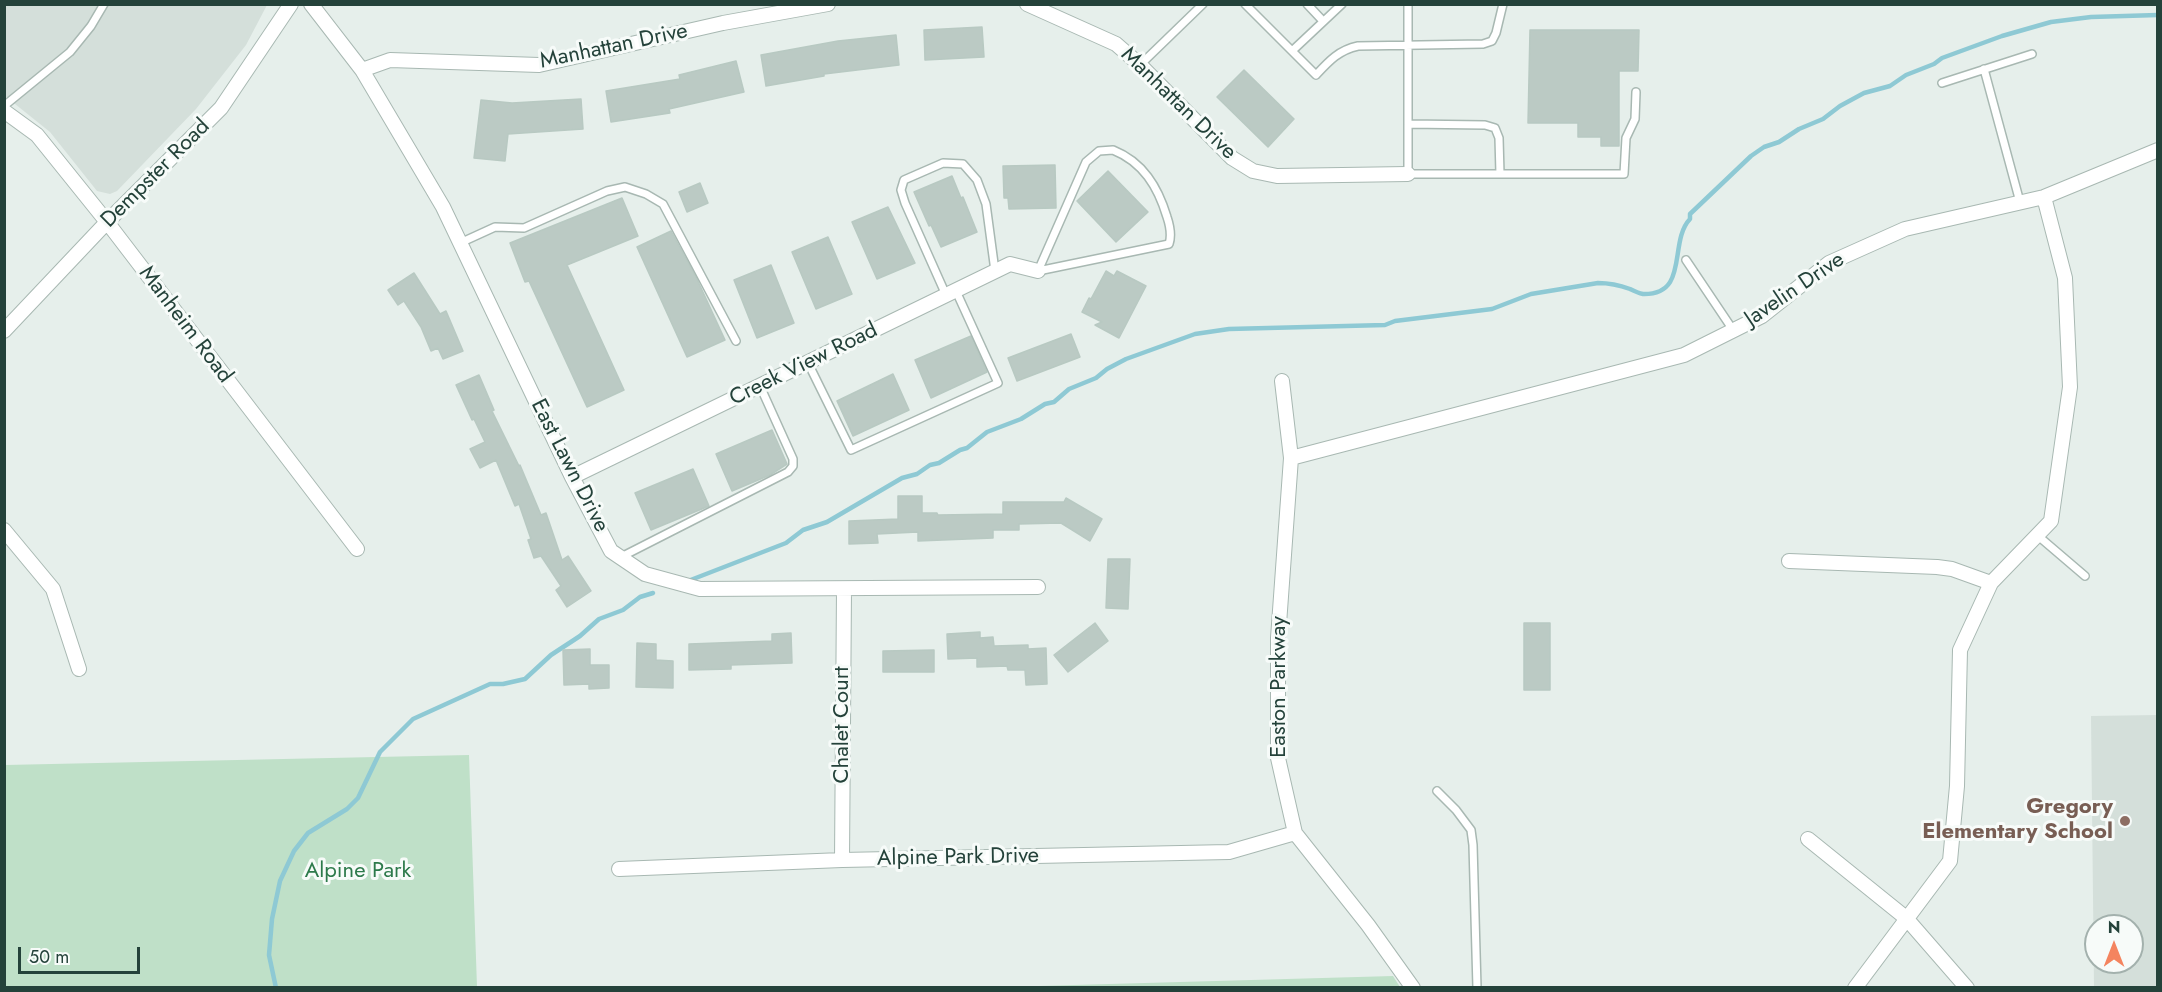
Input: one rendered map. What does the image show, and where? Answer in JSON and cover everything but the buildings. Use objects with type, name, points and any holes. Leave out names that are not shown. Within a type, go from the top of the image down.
[{"type":"street","name":"Dempster Road","points":[[4,331],[107,222],[221,108],[291,4]]},
{"type":"street","name":"East Lawn Drive","points":[[311,4],[362,70],[443,207],[572,477],[611,550],[645,574],[700,589],[1038,587]]},
{"type":"street","name":"Manhattan Drive","points":[[362,70],[390,60],[539,65],[723,23],[828,4]]},
{"type":"street","name":"Manhattan Drive","points":[[1027,4],[1116,44],[1140,65],[1232,158],[1253,171],[1277,176],[1408,174]]},
{"type":"street","name":"Manheim Road","points":[[4,111],[37,135],[107,222],[357,549]]},
{"type":"street","name":"Javelin Drive","points":[[1291,458],[1684,354],[1762,316],[1829,263],[1905,229],[2044,196],[2157,150]]},
{"type":"street","points":[[1855,987],[1950,861],[1957,786],[1960,650],[1991,583],[2051,521],[2070,387],[2065,278],[2044,196]]},
{"type":"street","name":"Creek View Road","points":[[572,477],[1010,264],[1038,271]]},
{"type":"street","name":"Easton Parkway","points":[[1282,381],[1291,458],[1278,638],[1278,758],[1294,832],[1368,925],[1413,987]]},
{"type":"street","points":[[4,530],[53,589],[79,669]]},
{"type":"street","points":[[1789,561],[1937,567],[1952,569],[1991,583]]},
{"type":"street","name":"Chalet Court","points":[[842,860],[844,589]]},
{"type":"street","name":"Alpine Park Drive","points":[[619,869],[842,860],[1229,852],[1294,832]]},
{"type":"street","points":[[1808,839],[1906,918],[1967,987]]},
{"type":"lane","points":[[4,106],[70,52],[91,26],[104,4]]},
{"type":"lane","points":[[1140,65],[1203,4]]},
{"type":"lane","points":[[1245,4],[1316,75],[1336,54],[1346,48],[1408,44],[1483,44],[1492,41],[1503,4]]},
{"type":"lane","points":[[1307,4],[1323,21]]},
{"type":"lane","points":[[1292,51],[1342,4]]},
{"type":"lane","points":[[1408,4],[1408,174],[1624,174],[1626,138],[1635,119],[1636,92]]},
{"type":"lane","points":[[1942,83],[2032,54]]},
{"type":"lane","points":[[1984,69],[2019,202]]},
{"type":"lane","points":[[1408,124],[1485,124],[1495,128],[1499,138],[1500,174]]},
{"type":"lane","points":[[1113,150],[1144,171],[1163,203],[1170,225],[1169,244],[1038,271],[1078,178],[1092,155],[1099,151],[1113,150]]},
{"type":"lane","points":[[808,363],[851,450],[998,383],[904,203],[901,190],[904,180],[943,163],[963,164],[977,180],[986,204],[996,272]]},
{"type":"lane","points":[[460,243],[495,227],[524,228],[607,191],[625,187],[646,194],[663,204],[736,341]]},
{"type":"lane","points":[[1686,260],[1734,330]]},
{"type":"lane","points":[[621,557],[788,472],[793,466],[793,459],[760,386]]},
{"type":"lane","points":[[2037,536],[2085,576]]},
{"type":"lane","points":[[1437,791],[1456,810],[1471,830],[1477,987]]},
{"type":"shaded area","points":[[4,5],[267,5],[246,45],[196,109],[117,191],[110,194],[97,191],[50,132],[5,96]]},
{"type":"shaded area","name":"Gregory Elementary School","points":[[2157,715],[2157,987],[2094,987],[2094,974],[2144,974],[2144,914],[2093,914],[2091,716]]},
{"type":"green space","name":"Alpine Park","points":[[469,755],[477,987],[5,987],[5,765]]},
{"type":"green space","points":[[1393,976],[1400,987],[1003,987]]},
{"type":"waterway","points":[[688,581],[786,543],[803,530],[827,522],[902,478],[917,474],[930,465],[939,463],[967,448],[987,432],[1021,419],[1045,404],[1054,402],[1069,389],[1096,378],[1126,359],[1195,334],[1229,329],[1385,325],[1395,321],[1492,309],[1531,294],[1598,283],[1618,285],[1643,294],[1658,292],[1667,286],[1673,277],[1680,241],[1690,214],[1751,156],[1764,147],[1779,142],[1799,129],[1823,119],[1840,106],[1864,93],[1890,86],[1906,75],[1934,64],[1942,58],[2002,36],[2051,22],[2091,17],[2158,15]]},
{"type":"waterway","points":[[276,988],[269,955],[272,919],[280,881],[294,851],[308,833],[347,809],[358,798],[380,752],[413,719],[490,684],[503,684],[525,679],[551,655],[580,636],[599,619],[623,610],[640,597],[653,593]]},
{"type":"place","name":"Gregory Elementary School","points":[[2125,821]]}]
